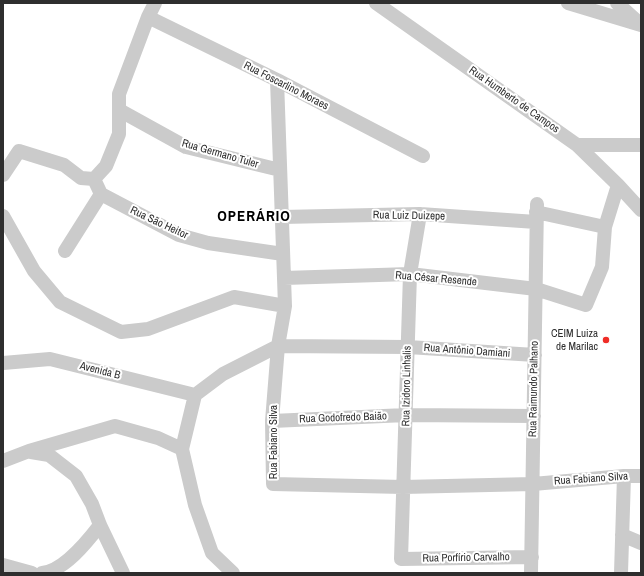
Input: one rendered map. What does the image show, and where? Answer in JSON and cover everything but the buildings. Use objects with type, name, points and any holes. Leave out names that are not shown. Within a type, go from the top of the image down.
[{"type":"street","points":[[94,179],[106,166],[119,134],[120,94],[154,3]]},
{"type":"street","name":"Rua Humberto de Campos","points":[[376,3],[577,145],[641,210]]},
{"type":"street","points":[[568,3],[641,24]]},
{"type":"street","points":[[617,3],[641,24]]},
{"type":"street","name":"Rua Foscarlino Moraes","points":[[148,17],[277,80],[423,156]]},
{"type":"street","name":"Rua Fabiano Silva","points":[[277,80],[285,306],[278,346],[272,421],[273,484],[403,487],[533,484],[624,476],[641,476]]},
{"type":"street","name":"Rua Germano Tuler","points":[[119,110],[186,147],[280,170]]},
{"type":"street","points":[[577,145],[641,145]]},
{"type":"street","points":[[3,174],[19,151],[64,165],[81,178],[94,179]]},
{"type":"street","points":[[65,251],[101,194],[94,179]]},
{"type":"street","points":[[536,213],[604,227],[618,185]]},
{"type":"street","name":"Rua São Heitor","points":[[101,194],[179,235],[208,243],[283,254]]},
{"type":"street","name":"Rua Luiz Duizepe","points":[[282,217],[536,213]]},
{"type":"street","name":"Rua Raimundo Palhano","points":[[531,573],[536,213]]},
{"type":"street","name":"Rua Izidoro Linhalis","points":[[401,559],[410,274],[420,214]]},
{"type":"street","points":[[5,225],[34,271],[60,302],[122,332],[148,329],[234,297],[285,306]]},
{"type":"street","name":"Rua César Resende","points":[[284,278],[410,274],[536,289],[586,305],[602,267],[604,227]]},
{"type":"street","points":[[233,573],[212,554],[195,505],[182,449],[195,395],[223,374],[278,346]]},
{"type":"street","name":"Rua Antônio Damiani","points":[[278,346],[408,347],[535,355]]},
{"type":"street","name":"Avenida B","points":[[3,363],[50,359],[195,395]]},
{"type":"street","name":"Rua Godofredo Baião","points":[[272,421],[406,415],[534,416]]},
{"type":"street","points":[[3,461],[29,451],[115,426],[158,438],[182,449]]},
{"type":"street","points":[[29,451],[49,455],[76,476],[92,504],[100,525],[123,573]]},
{"type":"street","points":[[621,573],[624,476]]},
{"type":"street","points":[[51,572],[79,551],[100,525]]},
{"type":"street","points":[[622,535],[641,544]]},
{"type":"street","name":"Rua Porfírio Carvalho","points":[[401,559],[532,557]]},
{"type":"street","points":[[3,565],[32,573]]},
{"type":"place","name":"CEIM Luiza de Marilac","points":[[606,340]]},
{"type":"district","name":"OPERÁRIO","points":[[254,217]]}]
